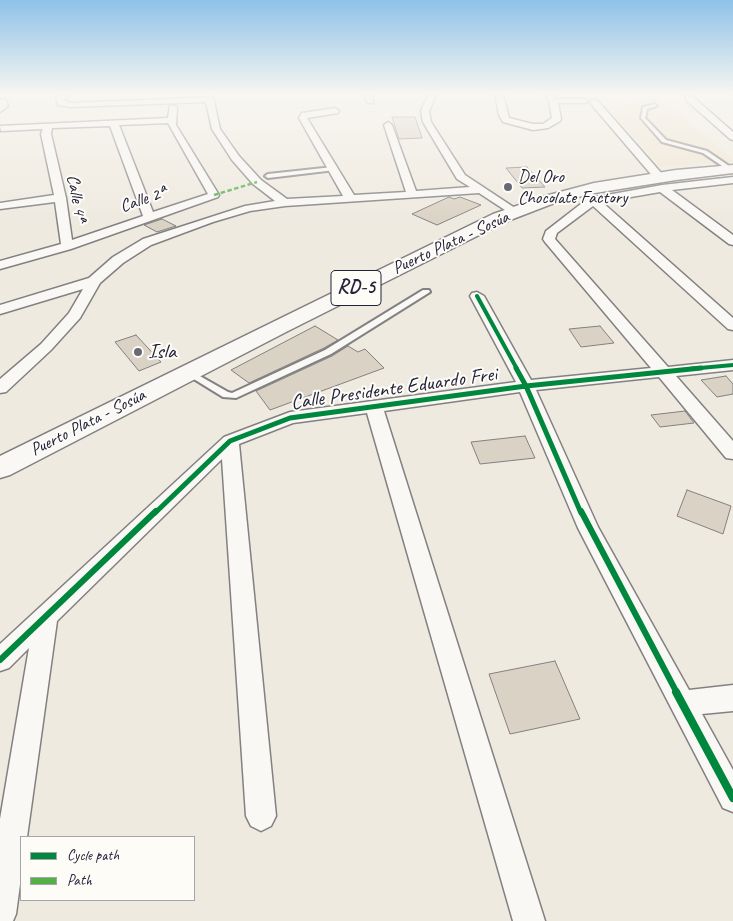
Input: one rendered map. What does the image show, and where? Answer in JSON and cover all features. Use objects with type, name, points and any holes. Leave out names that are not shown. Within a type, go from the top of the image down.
[{"type":"main road","name":"Puerto Plata - Sosúa","points":[[0,468],[447,243],[515,212],[551,199],[587,196],[732,173]]},
{"type":"street","name":"Calle 4ª","points":[[47,138],[60,198],[67,246]]},
{"type":"street","points":[[119,138],[149,217]]},
{"type":"street","name":"Calle 2ª","points":[[0,265],[67,246],[214,195],[180,138]]},
{"type":"street","points":[[222,138],[235,158],[257,182],[284,203]]},
{"type":"street","points":[[315,138],[350,198]]},
{"type":"street","points":[[393,138],[412,194]]},
{"type":"street","points":[[437,138],[461,177],[515,212]]},
{"type":"street","points":[[625,138],[661,183],[733,241]]},
{"type":"street","points":[[0,388],[46,346],[75,315],[94,282],[118,260],[146,242],[249,208],[284,203],[481,190]]},
{"type":"street","points":[[733,326],[587,196],[552,232],[549,239],[733,453]]},
{"type":"street","points":[[0,206],[60,198]]},
{"type":"street","points":[[0,310],[94,282]]},
{"type":"street","points":[[477,296],[526,386],[588,528],[733,798]]},
{"type":"street","name":"Calle Presidente Eduardo Frei","points":[[0,660],[230,441],[290,418],[526,386],[733,365]]},
{"type":"street","points":[[374,406],[529,921]]},
{"type":"street","points":[[230,441],[261,816]]},
{"type":"street","points":[[0,914],[46,616]]},
{"type":"street","points":[[682,702],[733,698]]},
{"type":"lane","points":[[661,138],[664,141],[704,152],[732,173]]},
{"type":"lane","points":[[268,176],[333,169]]},
{"type":"lane","points":[[188,373],[226,395],[232,396],[328,352],[426,292]]},
{"type":"shaded area","points":[[634,138],[707,138],[733,160],[733,162],[660,167]]},
{"type":"building","points":[[527,167],[545,187],[522,188],[506,168]]},
{"type":"building","points":[[449,197],[454,199],[460,197],[481,205],[437,225],[412,214]]},
{"type":"building","points":[[162,219],[176,226],[157,232],[144,225]]},
{"type":"building","points":[[315,326],[338,340],[249,383],[231,370]]},
{"type":"building","points":[[600,326],[614,343],[581,347],[569,329]]},
{"type":"building","name":"Isla","points":[[136,335],[161,362],[139,371],[115,342]]},
{"type":"building","points":[[348,346],[358,352],[365,349],[384,368],[270,410],[256,391],[332,356]]},
{"type":"building","points":[[726,376],[733,384],[733,394],[717,397],[701,380]]},
{"type":"building","points":[[685,411],[694,423],[660,427],[651,415]]},
{"type":"building","points":[[525,436],[535,458],[480,464],[471,442]]},
{"type":"building","points":[[687,490],[731,506],[723,534],[677,516]]},
{"type":"building","points":[[555,661],[580,719],[510,734],[489,674]]},
{"type":"marked path","points":[[214,195],[257,182]]},
{"type":"cycle path","points":[[477,296],[526,386],[588,528],[733,798]]},
{"type":"cycle path","points":[[0,660],[230,441],[290,418],[526,386],[733,365]]},
{"type":"place","name":"Del Oro Chocolate Factory","points":[[508,187]]},
{"type":"place","name":"Isla","points":[[138,352]]}]
